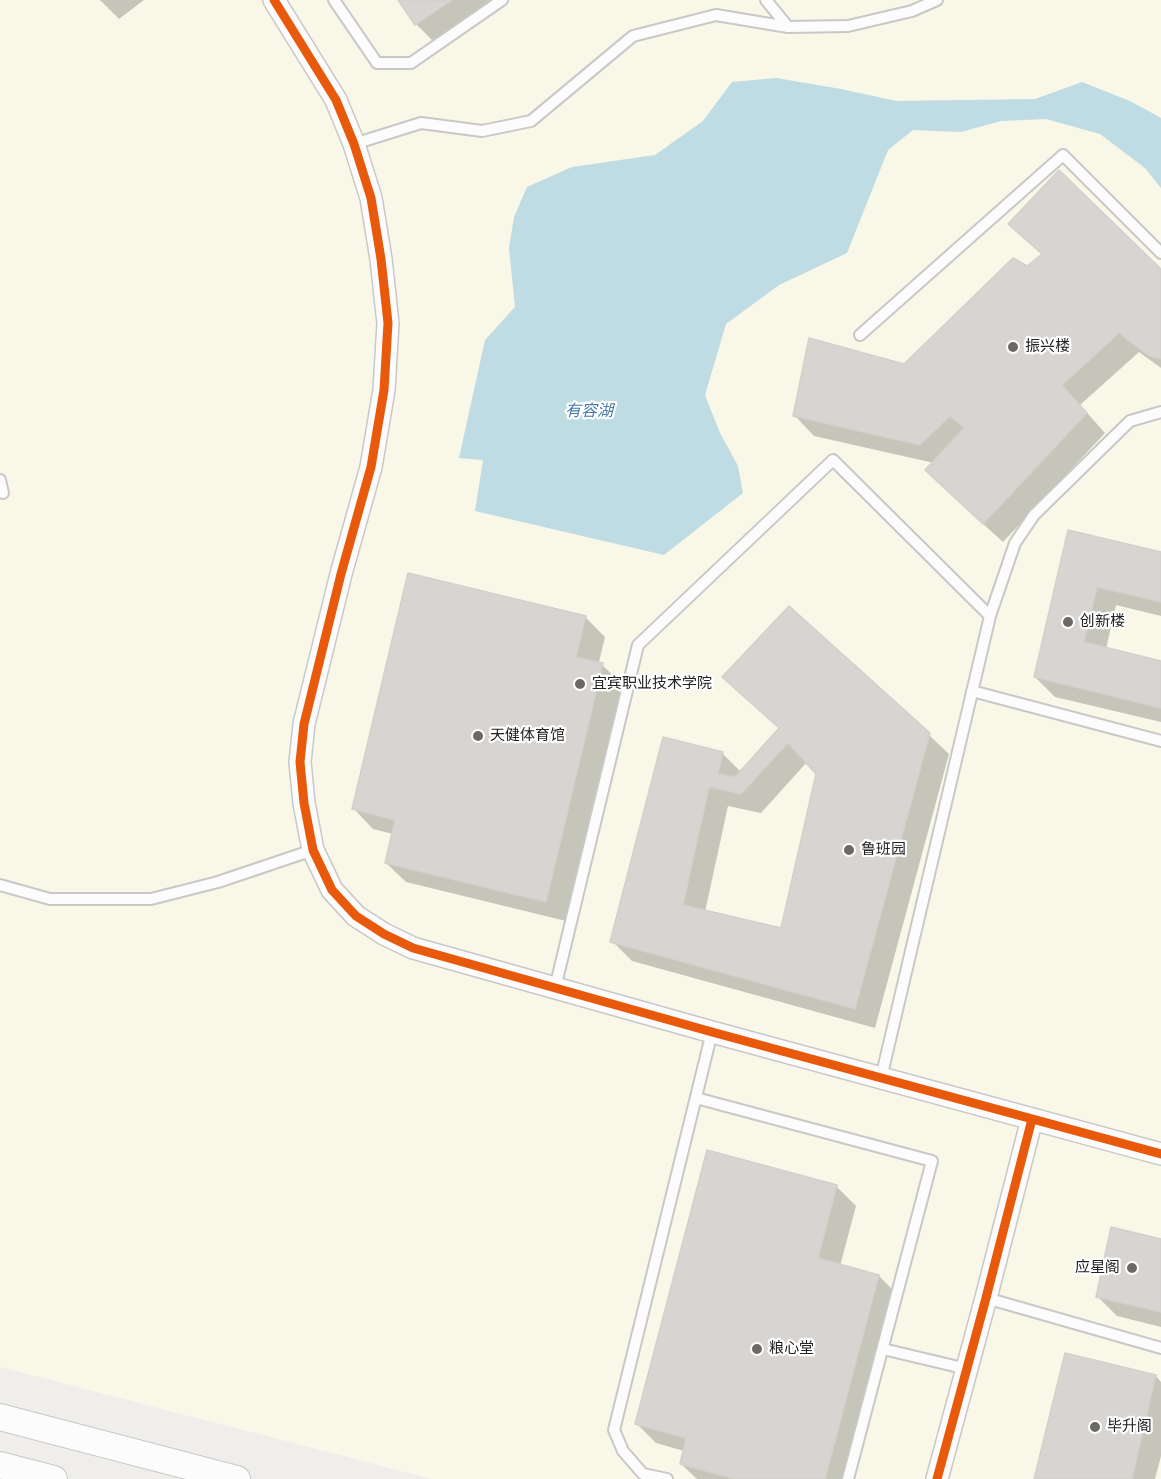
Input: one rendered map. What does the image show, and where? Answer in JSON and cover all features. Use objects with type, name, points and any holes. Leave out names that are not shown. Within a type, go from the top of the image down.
[{"type":"street","points":[[274,0],[336,100],[354,144],[371,198],[388,322],[384,390],[371,467],[341,574],[304,724],[300,762],[303,803],[313,850],[332,890],[356,916],[384,934],[413,948],[1161,1154]]},
{"type":"street","points":[[937,1479],[1032,1119]]},
{"type":"street","points":[[0,1417],[237,1479]]},
{"type":"street","points":[[0,1465],[54,1479]]},
{"type":"lane","points":[[334,0],[377,63],[411,63],[501,0]]},
{"type":"lane","points":[[766,0],[788,27]]},
{"type":"lane","points":[[354,144],[421,123],[482,131],[531,121],[633,36],[716,15],[788,27],[848,26],[912,11],[937,0]]},
{"type":"lane","points":[[860,334],[1063,155],[1161,253]]},
{"type":"lane","points":[[881,1078],[990,615],[1015,543],[1034,515],[1130,421],[1161,412]]},
{"type":"lane","points":[[555,988],[638,645],[833,460],[990,615]]},
{"type":"lane","points":[[0,480],[3,493]]},
{"type":"lane","points":[[972,692],[1161,741]]},
{"type":"lane","points":[[0,885],[50,899],[151,899],[218,882],[313,850]]},
{"type":"lane","points":[[667,1479],[643,1474],[623,1451],[614,1430],[712,1032]]},
{"type":"lane","points":[[696,1098],[932,1161],[848,1479]]},
{"type":"lane","points":[[986,1298],[1161,1348]]},
{"type":"lane","points":[[883,1349],[967,1369]]},
{"type":"shaded area","name":"宜宾职业技术学院","points":[[0,0],[1161,0],[1161,1479],[432,1479],[0,1367]]},
{"type":"water","name":"有容湖","points":[[776,78],[896,101],[1035,99],[1082,82],[1130,101],[1161,118],[1161,188],[1145,168],[1100,134],[1046,119],[1001,121],[961,132],[913,130],[888,150],[847,253],[779,285],[726,324],[705,395],[720,433],[738,466],[743,493],[664,555],[475,511],[483,460],[459,458],[485,340],[515,307],[509,248],[514,217],[527,187],[572,167],[655,155],[703,121],[732,82]]},
{"type":"building","points":[[398,0],[452,0],[415,25]]},
{"type":"building","name":"振兴楼","points":[[1059,170],[1161,269],[1161,359],[1149,356],[1119,333],[1062,385],[1087,413],[983,524],[925,470],[964,428],[950,416],[920,445],[793,416],[809,338],[904,364],[1013,258],[1027,266],[1042,254],[1008,224]]},
{"type":"building","name":"创新楼","points":[[1068,530],[1161,552],[1161,602],[1097,587],[1084,642],[1161,661],[1161,708],[1034,677]]},
{"type":"building","name":"天健体育馆","points":[[408,573],[586,616],[576,657],[603,663],[546,902],[385,863],[395,820],[352,809]]},
{"type":"building","name":"鲁班园","points":[[789,606],[930,733],[855,1009],[610,942],[663,737],[723,752],[718,774],[735,777],[779,728],[722,677]],"holes":[[[788,743],[816,774],[781,928],[683,905],[709,787],[741,794]]]},
{"type":"building","name":"粮心堂","points":[[707,1150],[837,1185],[818,1258],[879,1275],[825,1479],[735,1479],[680,1464],[686,1438],[635,1424]]},
{"type":"building","name":"应星阁","points":[[1111,1227],[1161,1239],[1161,1312],[1096,1297]]},
{"type":"building","name":"毕升阁","points":[[1065,1353],[1156,1375],[1132,1479],[1034,1479]]},
{"type":"cycle path","points":[[274,0],[336,100],[354,144],[371,198],[388,323],[384,390],[371,467],[341,574],[304,724],[300,762],[304,803],[313,850],[332,890],[356,916],[384,934],[413,948],[1161,1154]]},
{"type":"cycle path","points":[[937,1479],[1032,1119]]},
{"type":"place","name":"振兴楼","points":[[1013,347]]},
{"type":"place","name":"创新楼","points":[[1068,622]]},
{"type":"place","name":"宜宾职业技术学院","points":[[580,684]]},
{"type":"place","name":"天健体育馆","points":[[478,736]]},
{"type":"place","name":"鲁班园","points":[[849,850]]},
{"type":"place","name":"应星阁","points":[[1132,1268]]},
{"type":"place","name":"粮心堂","points":[[757,1349]]},
{"type":"place","name":"毕升阁","points":[[1095,1427]]}]
